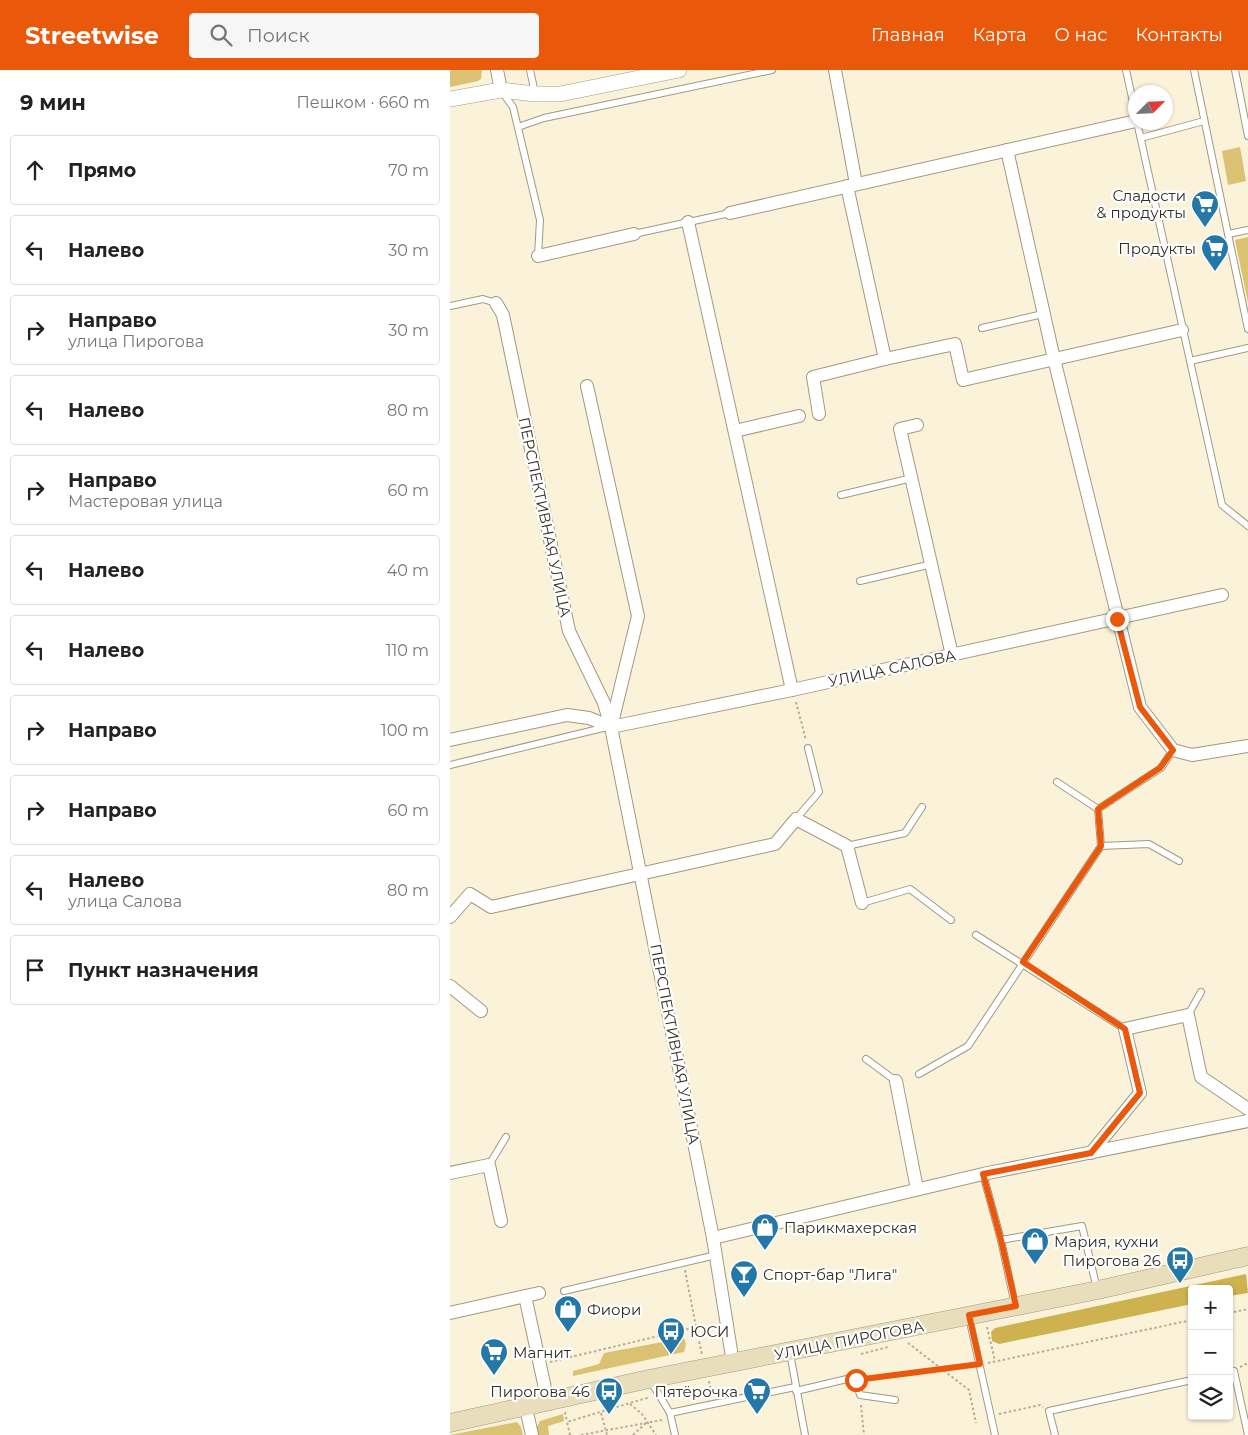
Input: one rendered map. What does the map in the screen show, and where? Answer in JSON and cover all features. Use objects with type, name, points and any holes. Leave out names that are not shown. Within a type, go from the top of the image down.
[{"type":"main road","name":"УЛИЦА ПИРОГОВА","points":[[450,1423],[526,1408],[649,1379],[1098,1290],[1248,1256]]},
{"type":"street","points":[[497,70],[500,90]]},
{"type":"street","points":[[450,99],[500,90],[535,94],[560,94],[624,78],[679,70]]},
{"type":"street","points":[[835,70],[851,185],[885,359]]},
{"type":"street","points":[[730,212],[1128,124]]},
{"type":"street","points":[[1007,150],[1054,359],[1140,707],[1173,750],[1192,755],[1248,746]]},
{"type":"street","points":[[688,222],[792,690]]},
{"type":"street","points":[[538,256],[634,234]]},
{"type":"street","name":"ПЕРСПЕКТИВНАЯ УЛИЦА","points":[[496,303],[503,315],[569,631],[604,703],[611,727],[713,1238],[733,1363]]},
{"type":"street","points":[[819,414],[813,377],[885,359],[955,344],[963,380],[1182,330]]},
{"type":"street","name":"ПЕРСПЕКТИВНАЯ УЛИЦА","points":[[587,386],[638,616],[611,727]]},
{"type":"street","points":[[735,431],[799,416]]},
{"type":"street","points":[[917,425],[900,429],[952,655]]},
{"type":"street","name":"УЛИЦА САЛОВА","points":[[611,727],[792,690],[1222,595]]},
{"type":"street","points":[[450,738],[567,715],[589,718],[611,727]]},
{"type":"street","points":[[450,917],[470,894],[491,907],[775,844],[796,819],[847,846],[862,903]]},
{"type":"street","points":[[450,986],[481,1011]]},
{"type":"street","points":[[1091,1153],[1140,1093],[1125,1029],[1188,1015],[1201,1077],[1248,1109]]},
{"type":"street","points":[[896,1081],[916,1190]]},
{"type":"street","points":[[713,1238],[983,1174],[1248,1121]]},
{"type":"street","points":[[450,1173],[489,1165],[501,1221]]},
{"type":"street","points":[[450,1313],[539,1294]]},
{"type":"street","points":[[525,1296],[548,1402]]},
{"type":"street","points":[[526,1408],[532,1435]]},
{"type":"lane","points":[[530,70],[535,94]]},
{"type":"lane","points":[[518,127],[544,118],[772,70]]},
{"type":"lane","points":[[1126,70],[1129,85]]},
{"type":"lane","points":[[1194,70],[1248,330]]},
{"type":"lane","points":[[1235,70],[1248,136]]},
{"type":"lane","points":[[500,90],[512,107],[540,220],[538,256]]},
{"type":"lane","points":[[1141,138],[1204,121]]},
{"type":"lane","points":[[1138,130],[1222,505],[1248,526]]},
{"type":"lane","points":[[634,234],[730,212]]},
{"type":"lane","points":[[1228,234],[1248,230]]},
{"type":"lane","points":[[450,306],[483,299],[496,303]]},
{"type":"lane","points":[[982,328],[1044,314]]},
{"type":"lane","points":[[1190,361],[1248,348]]},
{"type":"lane","points":[[841,495],[912,478]]},
{"type":"lane","points":[[860,581],[932,564]]},
{"type":"lane","points":[[450,765],[611,727]]},
{"type":"lane","points":[[796,819],[819,792],[808,748]]},
{"type":"lane","points":[[1098,809],[1160,768],[1173,750]]},
{"type":"lane","points":[[1057,782],[1098,809]]},
{"type":"lane","points":[[847,846],[905,833],[922,807]]},
{"type":"lane","points":[[919,1074],[968,1046],[1101,846],[1098,809]]},
{"type":"lane","points":[[1101,846],[1150,844],[1179,861]]},
{"type":"lane","points":[[862,903],[910,890],[950,920]]},
{"type":"lane","points":[[976,935],[1023,962],[1125,1029]]},
{"type":"lane","points":[[1188,1015],[1201,992]]},
{"type":"lane","points":[[866,1059],[896,1081]]},
{"type":"lane","points":[[489,1165],[506,1137]]},
{"type":"lane","points":[[983,1174],[1016,1306]]},
{"type":"lane","points":[[1001,1240],[1082,1226],[1098,1290]]},
{"type":"lane","points":[[564,1291],[716,1255]]},
{"type":"lane","points":[[976,1314],[980,1364],[995,1435]]},
{"type":"lane","points":[[789,1352],[805,1435]]},
{"type":"lane","points":[[1233,1371],[1248,1435]]},
{"type":"lane","points":[[649,1379],[671,1416],[675,1435]]},
{"type":"lane","points":[[671,1416],[714,1404],[847,1379],[856,1380],[860,1395],[895,1400]]},
{"type":"lane","points":[[1055,1435],[1049,1411],[1188,1381]]},
{"type":"path","points":[[792,690],[808,748]]},
{"type":"path","points":[[684,1263],[696,1327],[714,1404]]},
{"type":"path","points":[[1233,1311],[1248,1309]]},
{"type":"path","points":[[976,1314],[995,1361]]},
{"type":"path","points":[[856,1380],[916,1374],[980,1364],[1188,1321]]},
{"type":"path","points":[[541,1364],[696,1327]]},
{"type":"path","points":[[900,1345],[909,1343],[969,1390],[976,1423]]},
{"type":"path","points":[[862,1354],[890,1347]]},
{"type":"path","points":[[570,1435],[567,1422],[658,1394]]},
{"type":"path","points":[[860,1395],[864,1435]]},
{"type":"path","points":[[630,1404],[642,1414],[646,1423],[656,1435]]},
{"type":"path","points":[[991,1416],[1040,1406],[1049,1411]]},
{"type":"path","points":[[601,1413],[607,1435]]},
{"type":"path","points":[[581,1435],[646,1423],[671,1416]]},
{"type":"path","points":[[633,1435],[646,1423]]},
{"type":"shaded area","points":[[450,70],[482,70],[481,79],[450,87]]},
{"type":"shaded area","points":[[1240,147],[1246,181],[1228,185],[1222,151]]},
{"type":"shaded area","points":[[1248,237],[1248,303],[1235,240]]},
{"type":"shaded area","points":[[1246,1274],[1248,1293],[1233,1295],[1233,1285],[1195,1285]]},
{"type":"shaded area","points":[[1188,1286],[1188,1305],[999,1344],[992,1341],[991,1332],[995,1328]]},
{"type":"shaded area","points":[[684,1338],[686,1345],[684,1352],[573,1376],[573,1371],[599,1364],[604,1353]]},
{"type":"shaded area","points":[[563,1414],[564,1421],[548,1426],[549,1435],[537,1435],[536,1429],[540,1421]]},
{"type":"shaded area","points":[[517,1422],[521,1427],[523,1435],[450,1435]]},
{"type":"place","name":"Сладости & продукты","points":[[1205,228]]},
{"type":"place","name":"Продукты","points":[[1215,272]]},
{"type":"place","name":"Парикмахерская","points":[[765,1251]]},
{"type":"place","name":"Мария, кухни","points":[[1035,1265]]},
{"type":"place","name":"Пирогова 26","points":[[1180,1284]]},
{"type":"place","name":"Спорт-бар \"Лига\"","points":[[744,1298]]},
{"type":"place","name":"Фиори","points":[[568,1333]]},
{"type":"place","name":"ЮСИ","points":[[671,1355]]},
{"type":"place","name":"Магнит","points":[[494,1376]]},
{"type":"place","name":"Пирогова 46","points":[[609,1415]]},
{"type":"place","name":"Пятёрочка","points":[[757,1415]]},
{"type":"route","points":[[856,1380],[916,1374],[940,1368],[942,1370],[980,1364],[969,1315],[1016,1306],[983,1174],[1091,1153],[1140,1093],[1125,1029],[1023,962],[1101,846],[1098,809],[1139,784],[1160,768],[1173,750],[1160,736],[1140,707],[1117,619]]}]
